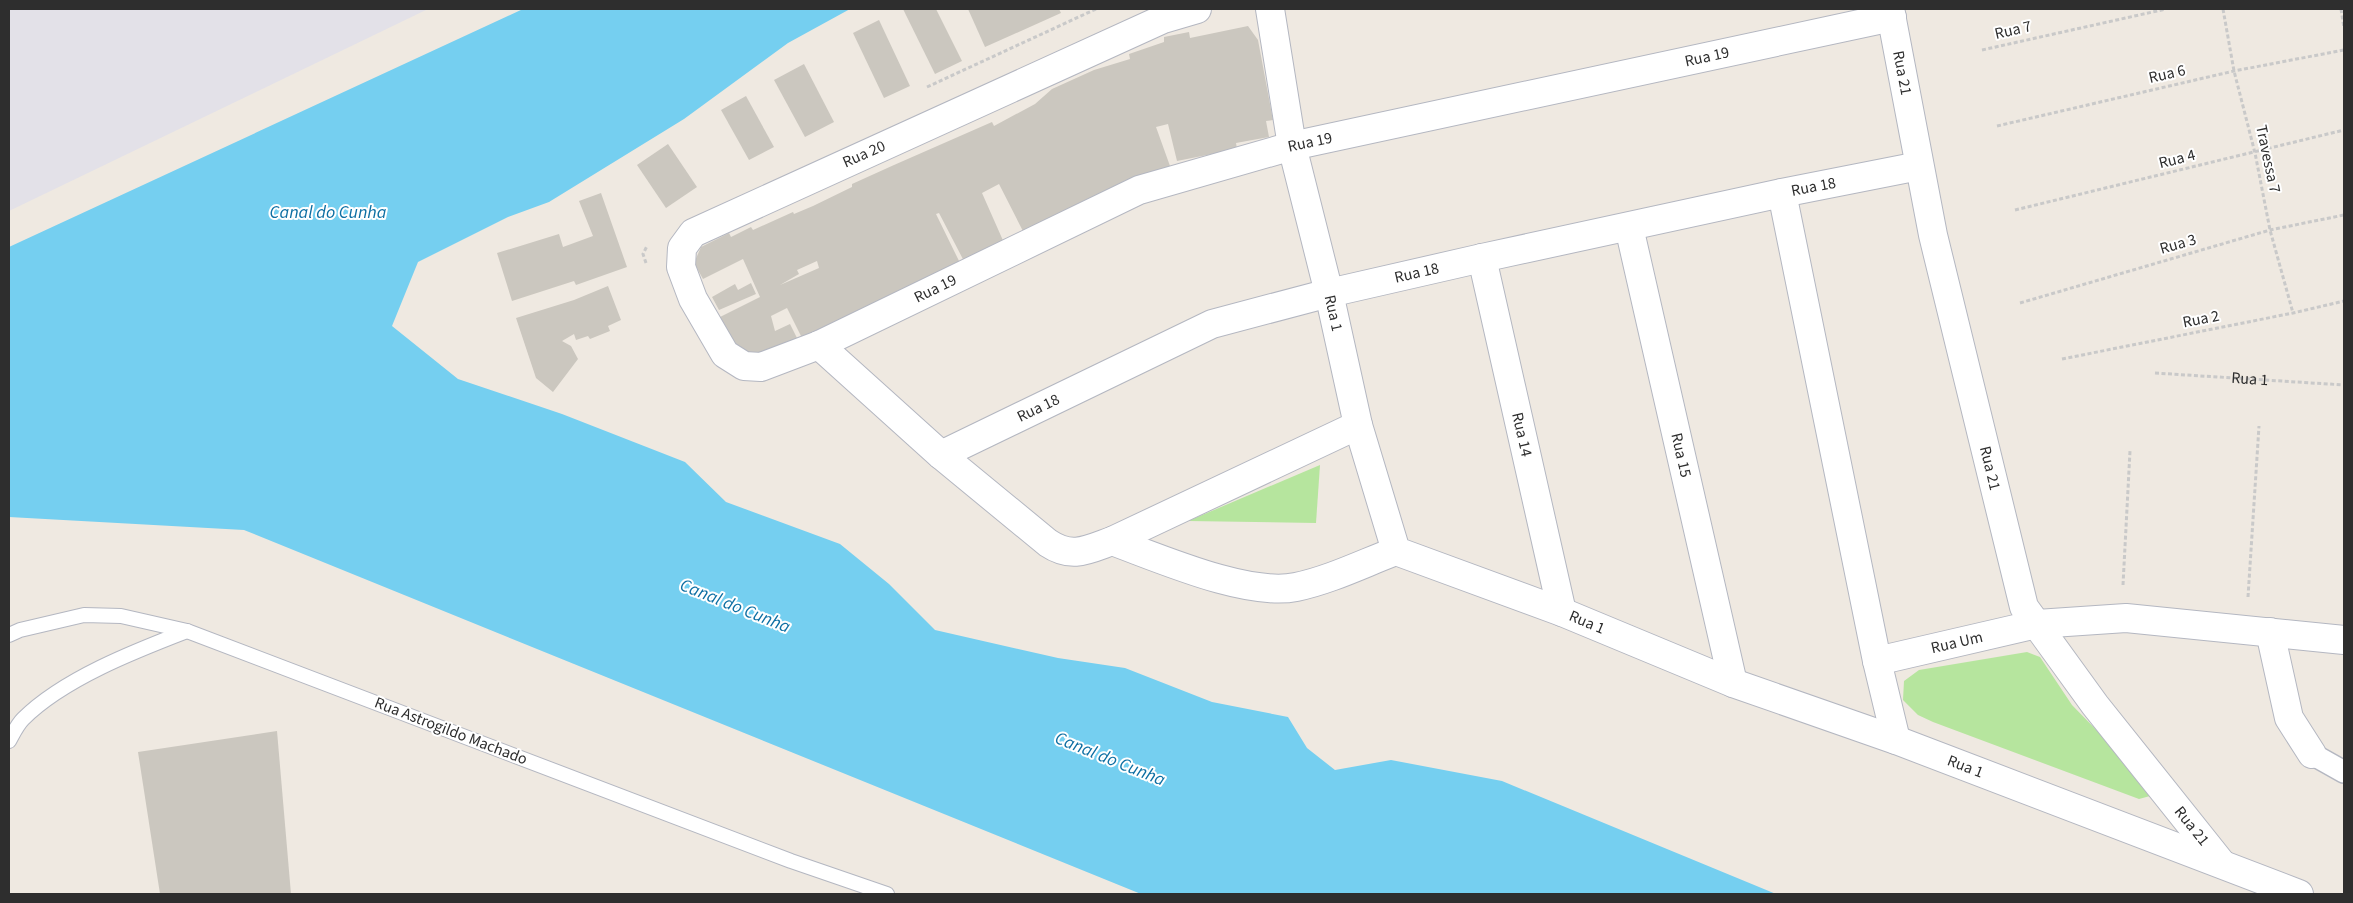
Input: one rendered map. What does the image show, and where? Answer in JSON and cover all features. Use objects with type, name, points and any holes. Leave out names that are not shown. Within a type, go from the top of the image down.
[{"type":"street","name":"Rua 20","points":[[761,367],[744,366],[725,354],[693,299],[681,267],[682,248],[693,233],[1163,19],[1197,9]]},
{"type":"street","name":"Rua 1","points":[[1270,9],[1292,146],[1329,293],[1358,424],[1396,551],[1562,612],[1733,683],[1896,740],[2299,894]]},
{"type":"street","name":"Rua 19","points":[[761,367],[819,345],[1139,190],[1292,146],[1891,13]]},
{"type":"street","name":"Rua 21","points":[[1891,13],[1932,235],[2024,607],[2095,705],[2223,865]]},
{"type":"street","name":"Rua 18","points":[[941,455],[1212,324],[1329,293],[1482,258],[1782,193],[1919,166]]},
{"type":"street","points":[[1782,193],[1877,660],[1896,740]]},
{"type":"street","name":"Rua 15","points":[[1629,227],[1733,683]]},
{"type":"street","name":"Rua 14","points":[[1482,258],[1562,612]]},
{"type":"street","points":[[819,345],[941,455],[1058,549],[1078,552],[1112,542],[1358,424]]},
{"type":"street","points":[[1112,542],[1225,580],[1267,587],[1295,587],[1396,551]]},
{"type":"street","name":"Rua Um","points":[[1877,660],[2037,624],[2126,618],[2344,640]]},
{"type":"street","points":[[2258,631],[2289,718],[2312,754],[2344,772]]},
{"type":"lane","name":"Rua Astrogildo Machado","points":[[9,635],[20,630],[84,615],[122,616],[187,630],[773,854],[887,894]]},
{"type":"lane","points":[[9,741],[22,720],[46,699],[124,656],[187,630]]},
{"type":"path","name":"Rua 7","points":[[1982,50],[2166,9]]},
{"type":"path","name":"Travessa 7","points":[[2223,9],[2234,71],[2255,153],[2270,230],[2293,313]]},
{"type":"path","points":[[2341,9],[2344,28]]},
{"type":"path","name":"Rua 6","points":[[1997,126],[2234,71],[2344,50]]},
{"type":"path","name":"Rua 4","points":[[2016,210],[2344,130]]},
{"type":"path","name":"Rua 3","points":[[2020,303],[2270,230],[2344,215]]},
{"type":"path","name":"Rua 2","points":[[2062,359],[2344,301]]},
{"type":"path","name":"Rua 1","points":[[2155,373],[2344,385]]},
{"type":"path","points":[[2258,631],[2259,426]]},
{"type":"path","points":[[2126,618],[2122,592],[2130,451]]},
{"type":"shaded area","points":[[9,9],[428,9],[9,211]]},
{"type":"green space","points":[[1320,465],[1316,523],[1188,521]]},
{"type":"green space","points":[[2027,652],[2040,657],[2072,705],[2149,784],[2150,796],[2139,799],[1933,722],[1918,715],[1903,700],[1904,681],[1919,670]]},
{"type":"water","name":"Canal do Cunha","points":[[523,9],[850,9],[788,43],[684,119],[549,202],[508,217],[418,262],[392,326],[458,379],[562,414],[685,462],[726,502],[840,544],[889,584],[935,630],[1058,658],[1125,668],[1212,702],[1288,717],[1307,748],[1335,770],[1391,760],[1502,781],[1776,894],[1141,894],[244,530],[9,517],[9,247]]},
{"type":"building","points":[[903,9],[936,9],[962,61],[935,74]]},
{"type":"building","points":[[968,9],[1059,9],[1061,13],[985,47]]},
{"type":"building","points":[[879,20],[910,86],[884,98],[853,33]]},
{"type":"building","points":[[1248,26],[1258,40],[1273,120],[1266,121],[1269,137],[1236,143],[1237,149],[1177,161],[1168,124],[1156,127],[1170,166],[1027,239],[999,184],[982,193],[1005,245],[966,265],[939,213],[936,214],[960,263],[804,342],[787,308],[771,316],[775,331],[790,324],[801,346],[743,358],[718,318],[760,297],[743,259],[703,279],[694,263],[701,247],[729,233],[731,237],[751,227],[753,230],[793,212],[794,214],[894,165],[992,122],[994,126],[1035,104],[1052,89],[1094,70],[1130,59],[1129,54],[1164,42],[1164,37],[1189,32],[1190,38]],"holes":[[[817,261],[819,268],[780,285],[799,274],[797,270]]]},
{"type":"building","points":[[804,64],[834,122],[805,137],[774,80]]},
{"type":"building","points":[[746,96],[774,147],[749,160],[721,110]]},
{"type":"building","points":[[668,144],[697,187],[666,208],[637,165]]},
{"type":"building","points":[[601,193],[627,267],[576,285],[574,281],[512,301],[497,253],[559,234],[563,247],[593,236],[579,201]]},
{"type":"building","points":[[751,283],[756,294],[719,310],[712,297],[735,284],[738,290]]},
{"type":"building","points":[[608,286],[621,320],[608,326],[610,331],[590,339],[588,336],[576,340],[574,334],[562,341],[571,346],[578,359],[553,392],[536,378],[516,318],[574,300]]},
{"type":"building","points":[[277,731],[291,894],[160,894],[138,752]]}]
